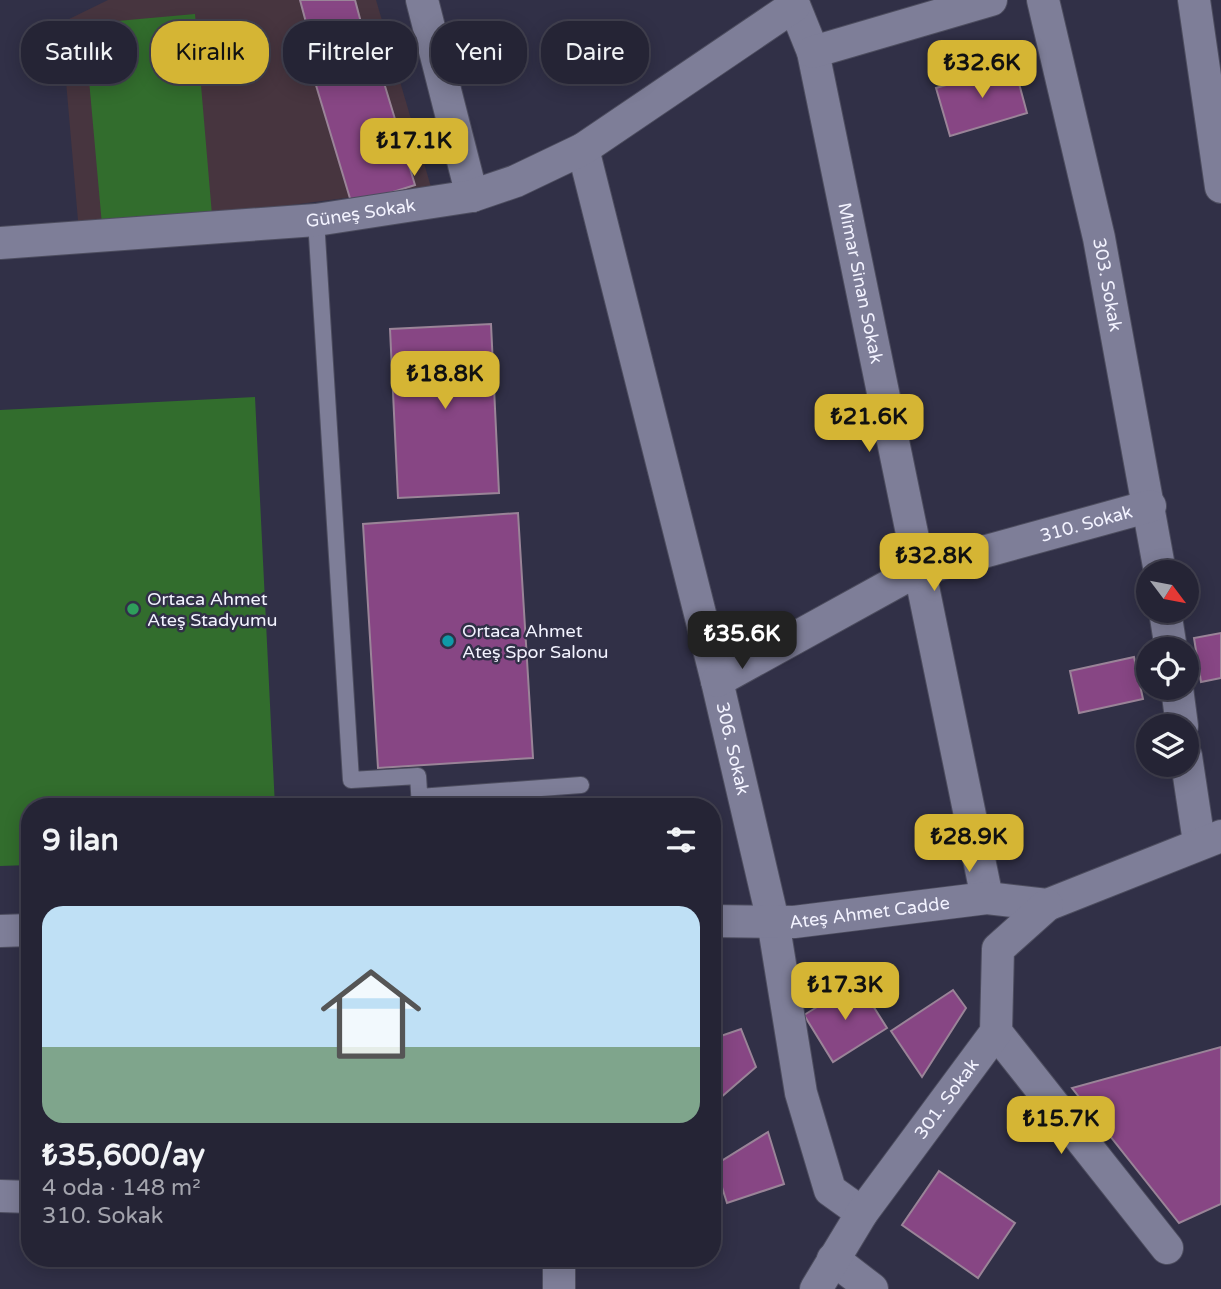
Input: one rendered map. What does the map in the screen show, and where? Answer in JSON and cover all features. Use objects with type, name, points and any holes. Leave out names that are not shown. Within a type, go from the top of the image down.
[{"type":"street","points":[[422,0],[472,195]]},
{"type":"street","points":[[813,52],[991,0]]},
{"type":"street","name":"303. Sokak","points":[[1042,0],[1099,238],[1158,560]]},
{"type":"street","points":[[1194,0],[1221,187]]},
{"type":"street","name":"Güneş Sokak","points":[[0,243],[316,220],[472,195],[516,181],[583,149],[793,3]]},
{"type":"street","name":"Mimar Sinan Sokak","points":[[793,3],[813,52],[987,898]]},
{"type":"street","name":"306. Sokak","points":[[583,149],[717,681],[773,921],[801,1093],[830,1190],[862,1213]]},
{"type":"street","name":"310. Sokak","points":[[717,681],[918,570],[1150,506]]},
{"type":"street","points":[[1192,777],[1210,839]]},
{"type":"street","name":"Ateş Ahmet Cadde","points":[[721,921],[794,922],[987,898],[1047,905],[1210,839]]},
{"type":"street","points":[[1047,905],[998,949],[996,1032],[1167,1248]]},
{"type":"street","points":[[0,931],[21,930]]},
{"type":"street","name":"301. Sokak","points":[[816,1289],[862,1213],[996,1032]]},
{"type":"street","points":[[0,1196],[21,1197]]},
{"type":"street","points":[[833,1259],[872,1289]]},
{"type":"street","points":[[559,1267],[559,1289]]},
{"type":"lane","points":[[316,220],[351,780],[418,776],[419,798]]},
{"type":"lane","points":[[457,798],[581,785]]},
{"type":"shaded area","points":[[108,0],[376,0],[382,21],[283,21],[283,84],[401,84],[431,187],[79,232],[66,84],[137,84],[137,21],[65,21]]},
{"type":"green space","points":[[195,14],[196,21],[151,21],[151,84],[201,84],[212,215],[102,225],[89,84],[137,84],[137,21],[117,21]]},
{"type":"green space","name":"Ortaca Ahmet Ateş Stadyumu","points":[[255,397],[275,798],[21,798],[21,865],[0,866],[0,410]]},
{"type":"building","points":[[300,0],[355,0],[361,21],[306,21]]},
{"type":"building","points":[[1014,65],[1027,113],[950,136],[936,88]]},
{"type":"building","points":[[316,84],[384,84],[415,185],[352,205]]},
{"type":"building","points":[[491,324],[499,493],[398,498],[390,329]]},
{"type":"building","name":"Ortaca Ahmet Ateş Spor Salonu","points":[[518,513],[533,758],[378,768],[363,524]]},
{"type":"building","points":[[1221,633],[1221,678],[1201,682],[1199,637]]},
{"type":"building","points":[[1134,657],[1136,700],[1138,700],[1079,713],[1070,671]]},
{"type":"building","points":[[858,982],[887,1028],[833,1062],[804,1015]]},
{"type":"building","points":[[953,990],[966,1008],[922,1077],[891,1031]]},
{"type":"building","points":[[741,1029],[756,1067],[721,1097],[721,1036]]},
{"type":"building","points":[[1221,1047],[1221,1204],[1179,1223],[1072,1088]]},
{"type":"building","points":[[768,1132],[784,1184],[727,1203],[721,1184],[721,1161]]},
{"type":"building","points":[[939,1171],[1015,1223],[978,1278],[902,1225]]},
{"type":"place","name":"Ortaca Ahmet Ateş Stadyumu","points":[[133,609]]},
{"type":"place","name":"Ortaca Ahmet Ateş Spor Salonu","points":[[448,641]]}]
